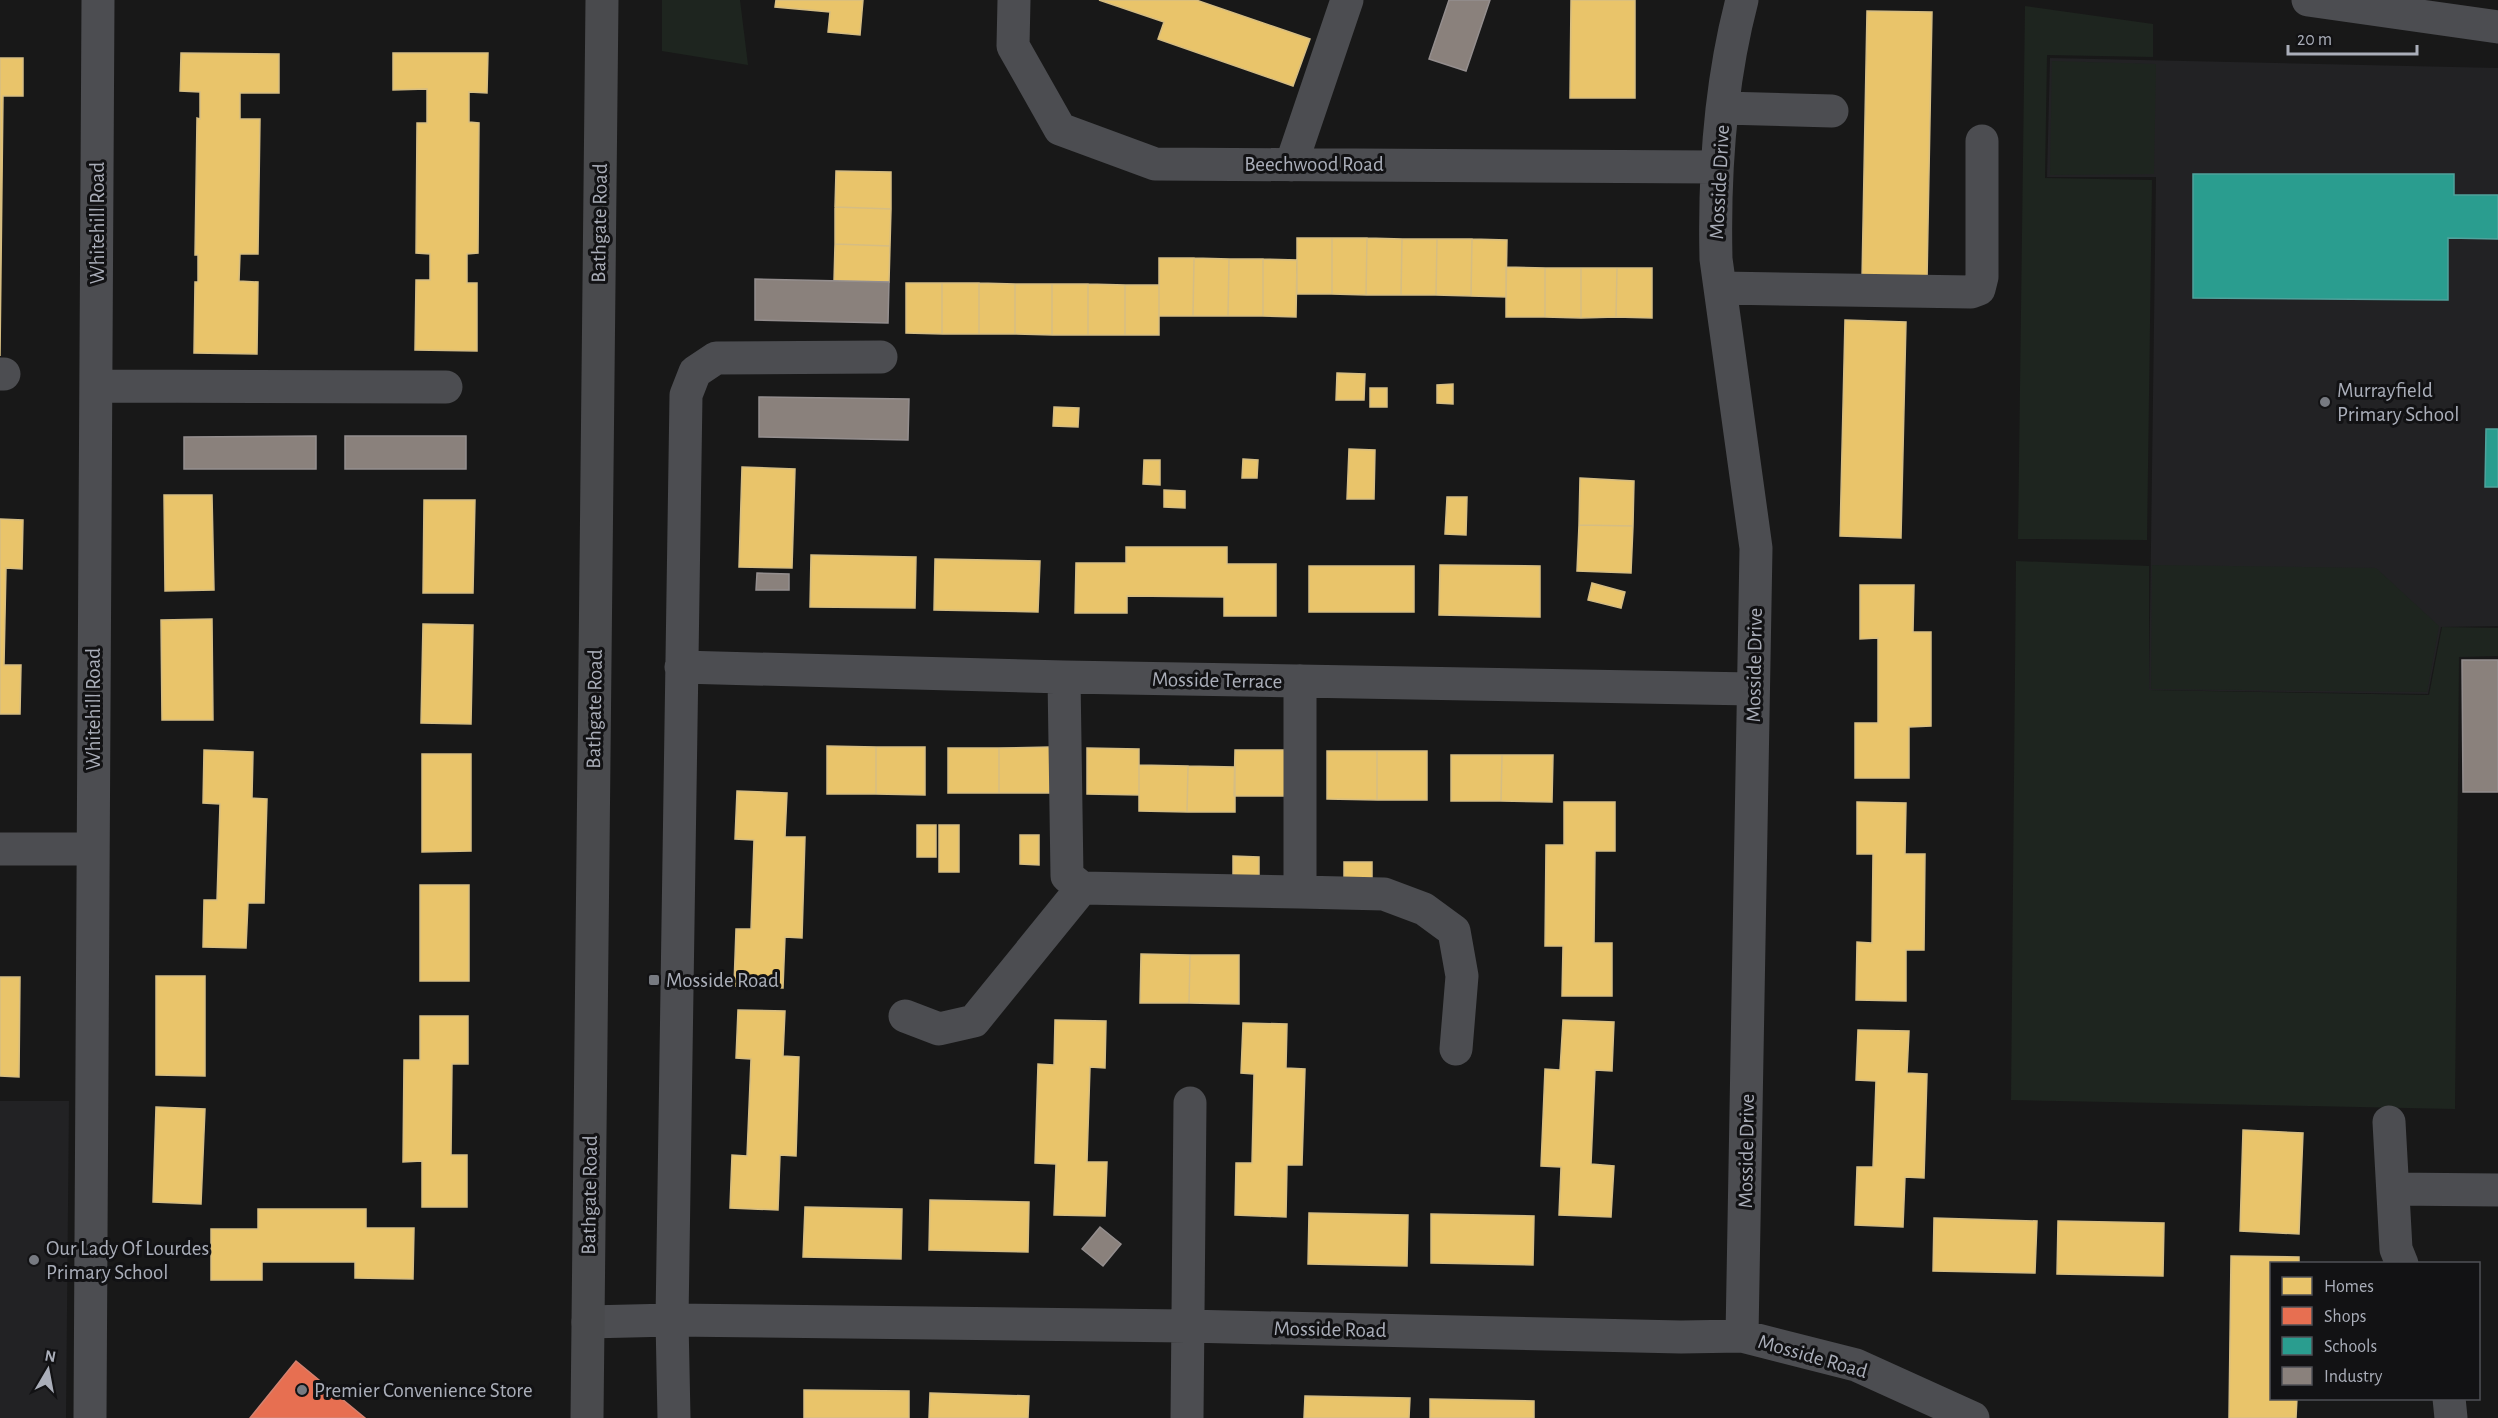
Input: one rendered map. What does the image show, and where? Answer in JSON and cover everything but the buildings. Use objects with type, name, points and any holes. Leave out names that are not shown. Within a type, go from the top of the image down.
[{"type":"main road","name":"Bathgate Road","points":[[587,1418],[602,0]]},
{"type":"street","name":"Whitehill Road","points":[[90,1418],[98,0]]},
{"type":"street","name":"Beechwood Road","points":[[1014,0],[1013,46],[1060,129],[1155,164],[1716,167]]},
{"type":"street","points":[[1291,165],[1347,0]]},
{"type":"street","name":"Mosside Drive","points":[[1742,0],[1732,38],[1716,167],[1716,259],[1756,548],[1742,1336]]},
{"type":"street","points":[[2308,0],[2498,27]]},
{"type":"street","points":[[1724,108],[1832,111]]},
{"type":"street","points":[[1721,288],[1971,292],[1979,289],[1982,277],[1982,141]]},
{"type":"street","points":[[674,1418],[672,1320],[686,395],[695,372],[716,358],[881,357]]},
{"type":"street","points":[[96,386],[446,387]]},
{"type":"street","name":"Mosside Terrace","points":[[681,667],[1064,677],[1753,689]]},
{"type":"street","points":[[1064,677],[1067,876],[1082,888],[1384,894],[1425,909],[1454,931],[1462,976],[1456,1049]]},
{"type":"street","points":[[1300,681],[1300,892]]},
{"type":"street","points":[[0,849],[92,849]]},
{"type":"street","points":[[905,1016],[939,1029],[974,1021],[1082,888]]},
{"type":"street","points":[[1187,1418],[1186,1326],[1190,1103]]},
{"type":"street","points":[[2389,1122],[2396,1249],[2402,1262]]},
{"type":"street","points":[[2393,1189],[2498,1190]]},
{"type":"street","name":"Mosside Road","points":[[588,1322],[672,1320],[1186,1326],[1742,1336],[1856,1365],[1973,1418]]},
{"type":"street","points":[[2449,1400],[2451,1418]]},
{"type":"shaded area","points":[[662,0],[740,0],[748,65],[662,51]]},
{"type":"shaded area","points":[[2025,6],[2153,24],[2153,57],[2047,55],[2045,178],[2152,180],[2147,540],[2018,539]]},
{"type":"shaded area","name":"Murrayfield Primary School","points":[[2050,58],[2498,68],[2498,626],[2441,627],[2428,694],[2149,690],[2156,177],[2047,177]]},
{"type":"shaded area","points":[[2052,61],[2156,64],[2154,174],[2050,175]]},
{"type":"shaded area","points":[[2016,561],[2149,566],[2149,690],[2429,695],[2442,627],[2498,628],[2498,656],[2459,657],[2455,1109],[2011,1100]]},
{"type":"shaded area","points":[[2152,565],[2376,568],[2439,626],[2427,692],[2151,689]]},
{"type":"shaded area","name":"Our Lady Of Lourdes Primary School","points":[[0,1101],[69,1101],[66,1418],[0,1418]]},
{"type":"place","name":"Murrayfield Primary School","points":[[2325,402]]},
{"type":"place","name":"Mosside Road","points":[[654,980]]},
{"type":"place","name":"Our Lady Of Lourdes Primary School","points":[[34,1260]]},
{"type":"place","name":"Premier Convenience Store","points":[[302,1390]]}]
